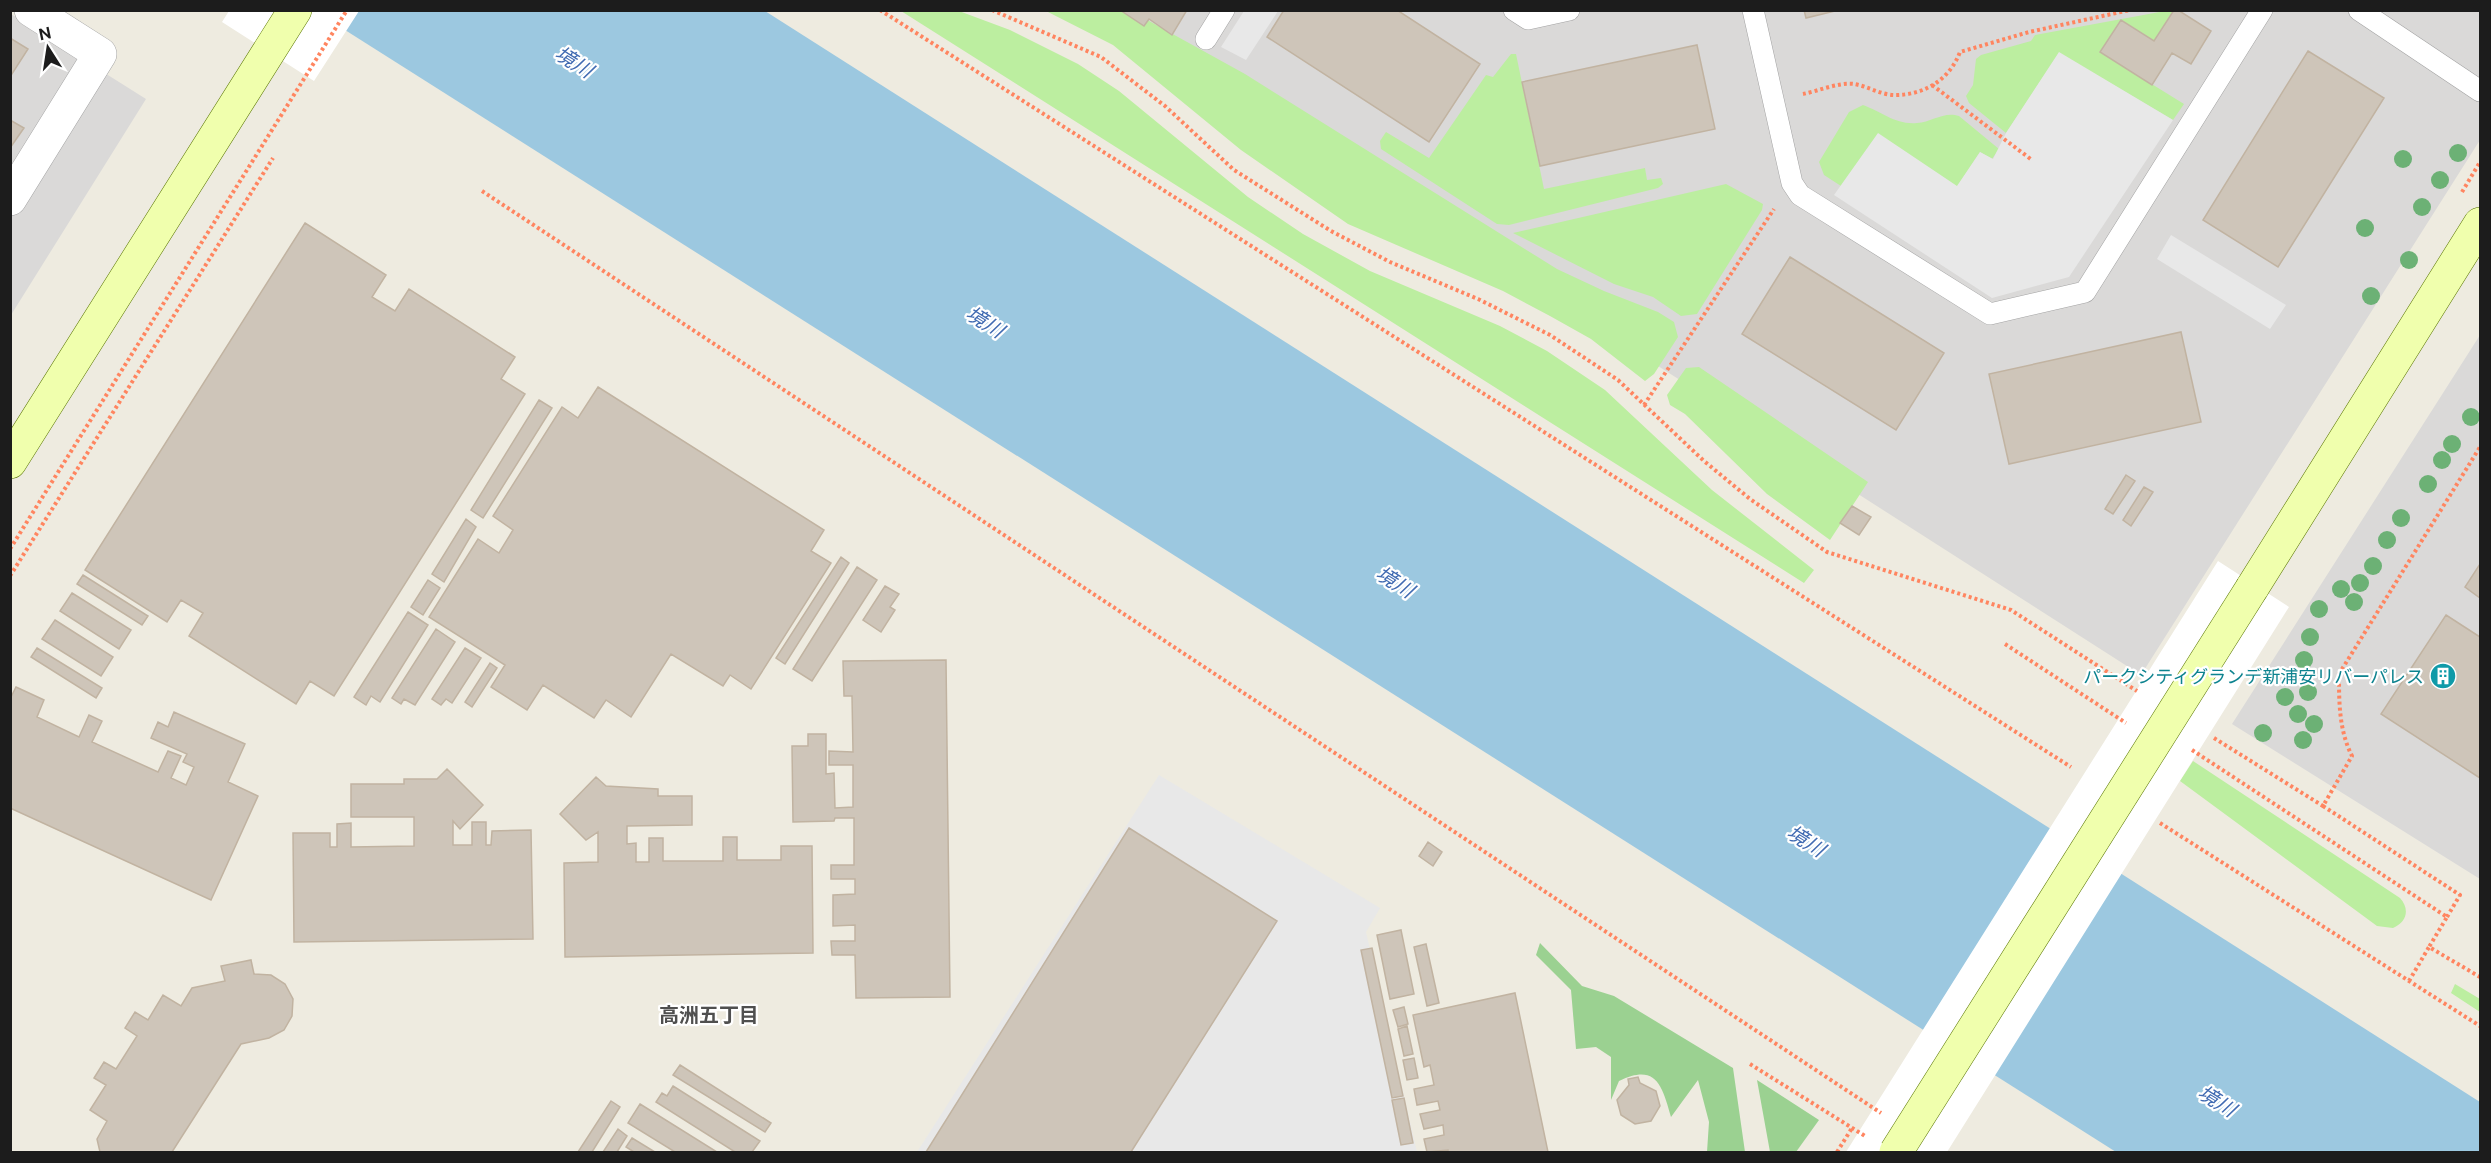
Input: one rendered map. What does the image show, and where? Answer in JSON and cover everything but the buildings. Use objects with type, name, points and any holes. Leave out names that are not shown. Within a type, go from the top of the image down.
[{"type":"street","points":[[10,199],[100,54],[31,10]]},
{"type":"street","points":[[10,462],[295,10]]},
{"type":"street","points":[[1896,1152],[2481,224]]},
{"type":"lane","points":[[1206,39],[1224,10]]},
{"type":"lane","points":[[1514,10],[1528,19],[1569,10]]},
{"type":"lane","points":[[1753,10],[1792,183],[1800,195],[1989,314],[2085,292],[2262,10]]},
{"type":"lane","points":[[2360,10],[2481,91]]},
{"type":"path","points":[[10,549],[347,10]]},
{"type":"path","points":[[880,10],[2071,767]]},
{"type":"path","points":[[992,10],[1101,57],[1165,106],[1234,170],[1331,231],[1390,262],[1478,299],[1550,335],[1618,380],[1704,461],[1750,499],[1827,552],[2011,610],[2137,691]]},
{"type":"path","points":[[1011,10],[1013,19]]},
{"type":"path","points":[[1773,101],[1852,84],[1894,95],[1942,81],[1954,68],[1960,52],[2029,32],[2130,10]]},
{"type":"path","points":[[1932,85],[2032,160]]},
{"type":"path","points":[[10,576],[273,158]]},
{"type":"path","points":[[1644,405],[1792,183]]},
{"type":"path","points":[[482,192],[1883,1115]]},
{"type":"path","points":[[2323,806],[2352,756],[2346,744],[2338,709],[2339,674],[2481,447]]},
{"type":"path","points":[[2005,644],[2127,724]]},
{"type":"path","points":[[2214,738],[2460,895],[2409,981]]},
{"type":"path","points":[[2186,746],[2447,917]]},
{"type":"path","points":[[2160,823],[2481,1026]]},
{"type":"path","points":[[2429,947],[2481,977]]},
{"type":"path","points":[[1750,1064],[1866,1136]]},
{"type":"path","points":[[1837,1152],[1852,1128]]},
{"type":"shaded area","points":[[1103,11],[2480,11],[2480,140],[2141,675]]},
{"type":"shaded area","points":[[1244,11],[1278,11],[1246,60],[1221,47]]},
{"type":"shaded area","points":[[11,14],[146,99],[11,315]]},
{"type":"shaded area","points":[[2059,52],[2173,120],[2069,277],[1992,298],[1834,195],[1878,133],[1957,186],[1980,152],[1993,159],[2006,133]]},
{"type":"shaded area","points":[[2171,235],[2286,305],[2270,329],[2157,259]]},
{"type":"shaded area","points":[[2480,335],[2480,879],[2232,724]]},
{"type":"shaded area","points":[[1159,775],[1380,908],[1366,932],[1417,1152],[917,1152]]},
{"type":"green space","points":[[901,11],[959,11],[1010,30],[1078,64],[1119,91],[1248,197],[1303,234],[1370,271],[1500,326],[1547,351],[1605,390],[1712,490],[1814,570],[1804,583]]},
{"type":"green space","points":[[1046,11],[1131,11],[1245,74],[1557,269],[1604,291],[1658,312],[1674,322],[1678,337],[1654,374],[1645,381],[1591,339],[1503,291],[1348,224],[1241,150],[1113,45]]},
{"type":"green space","points":[[2165,11],[2174,11],[2154,41],[2121,20],[2100,52],[2184,104],[2173,120],[2059,53],[2006,133],[1969,103],[1966,96],[1973,85],[1976,59],[1981,55],[2031,41],[2035,35]]},
{"type":"green space","points":[[1511,54],[1516,54],[1544,189],[1645,168],[1647,180],[1661,178],[1663,184],[1658,188],[1509,225],[1497,224],[1381,149],[1380,141],[1386,132],[1429,158],[1486,75],[1493,77]]},
{"type":"green space","points":[[1863,105],[1896,120],[1909,123],[1948,115],[1959,116],[1999,149],[1992,159],[1980,152],[1957,187],[1878,134],[1841,186],[1824,175],[1819,162],[1849,112]]},
{"type":"green space","points":[[1726,184],[1763,204],[1762,210],[1697,314],[1681,316],[1653,297],[1614,284],[1513,233]]},
{"type":"green space","points":[[1699,367],[1868,482],[1830,540],[1767,494],[1685,414],[1670,405],[1667,395],[1686,368]]},
{"type":"green space","points":[[2193,761],[2400,898],[2406,911],[2404,919],[2393,928],[2377,926],[2180,781]]},
{"type":"green space","points":[[1540,943],[1582,986],[1614,996],[1733,1068],[1745,1152],[1707,1152],[1709,1122],[1698,1080],[1671,1117],[1660,1087],[1656,1080],[1649,1076],[1631,1076],[1619,1081],[1611,1100],[1611,1057],[1596,1047],[1576,1049],[1571,990],[1536,955]]},
{"type":"green space","points":[[2455,984],[2480,999],[2480,1012],[2451,993]]},
{"type":"green space","points":[[1757,1080],[1819,1120],[1796,1152],[1770,1152]]},
{"type":"water","name":"境川","points":[[315,11],[765,11],[2480,1102],[2480,1152],[2116,1152]]},
{"type":"pier","points":[[229,11],[359,11],[314,81],[222,22]]},
{"type":"pier","points":[[2218,561],[2289,607],[1947,1152],[1846,1152]]},
{"type":"place","name":"パークシティグランデ新浦安リバーパレス","points":[[2443,676]]},
{"type":"district","name":"高洲五丁目","points":[[709,1015]]}]
